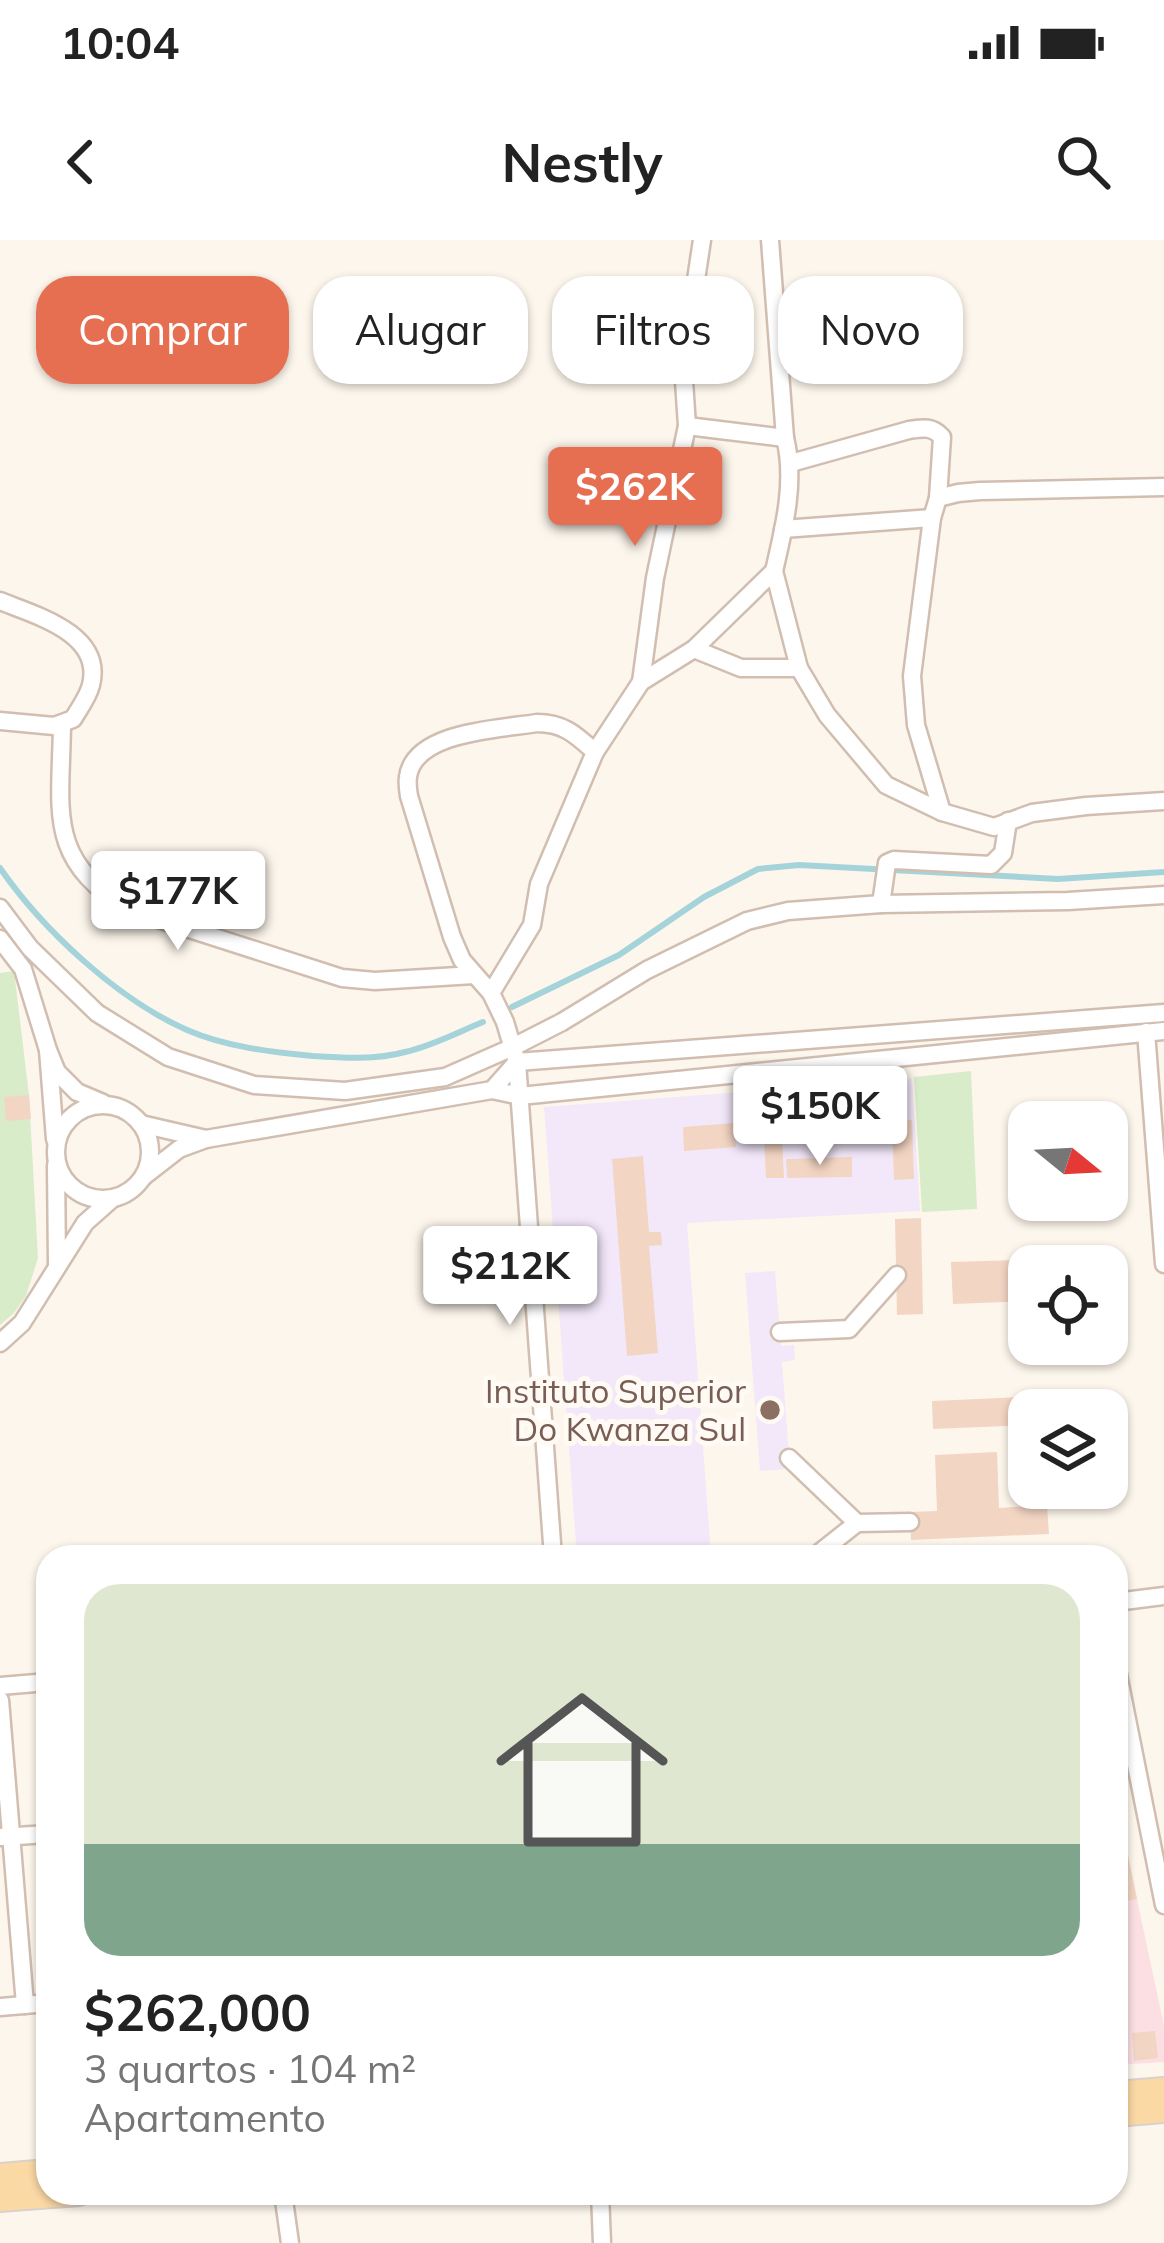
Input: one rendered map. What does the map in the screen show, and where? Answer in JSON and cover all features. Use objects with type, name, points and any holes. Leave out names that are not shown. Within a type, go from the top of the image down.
[{"type":"main road","points":[[1128,2093],[1164,2090]]},
{"type":"main road","points":[[1128,2113],[1164,2110]]},
{"type":"main road","points":[[0,2176],[36,2173]]},
{"type":"main road","points":[[0,2199],[36,2196]]},
{"type":"street","points":[[641,682],[655,578],[688,426],[683,366],[702,240]]},
{"type":"street","points":[[770,240],[784,438],[791,463],[774,571],[799,668],[827,716],[886,785],[942,812],[994,826],[1032,813],[1164,801]]},
{"type":"street","points":[[688,426],[784,438]]},
{"type":"street","points":[[791,463],[909,430],[928,428],[942,437],[938,498],[912,676],[916,725],[942,812]]},
{"type":"street","points":[[938,498],[980,491],[1164,487]]},
{"type":"street","points":[[783,529],[932,518]]},
{"type":"street","points":[[491,993],[532,925],[538,884],[595,752],[641,682],[694,649],[774,571]]},
{"type":"street","points":[[0,601],[63,626],[90,658],[91,683],[73,719],[62,724],[0,721]]},
{"type":"street","points":[[694,649],[741,668],[799,668]]},
{"type":"street","points":[[552,1545],[515,1055],[491,993],[462,960],[452,937],[409,796],[407,773],[422,750],[439,740],[537,723],[568,728],[595,752]]},
{"type":"street","points":[[62,724],[61,822],[73,860],[110,898],[130,910],[342,978],[376,981],[474,975]]},
{"type":"street","points":[[881,900],[887,863],[991,865],[1004,853],[1009,821]]},
{"type":"street","points":[[492,1090],[515,1055],[562,1022],[646,970],[747,920],[881,900],[1068,901],[1164,895]]},
{"type":"street","points":[[0,908],[30,948],[97,1013],[168,1058],[254,1085],[344,1091],[445,1076],[515,1055],[1164,1013]]},
{"type":"street","points":[[0,939],[23,969],[57,1072],[77,1092],[121,1108],[141,1124],[206,1139]]},
{"type":"street","points":[[0,1343],[22,1323],[85,1223],[179,1149],[206,1139],[492,1090],[520,1096],[1155,1032],[1164,1264]]},
{"type":"street","points":[[48,1050],[56,1150],[57,1264]]},
{"type":"street","points":[[106,1105],[80,1111],[63,1126],[56,1150],[61,1174],[70,1187],[82,1195],[112,1199]]},
{"type":"street","points":[[141,1124],[150,1151],[143,1177]]},
{"type":"street","points":[[780,1333],[849,1329],[897,1275]]},
{"type":"street","points":[[789,1458],[857,1523]]},
{"type":"street","points":[[829,1545],[857,1523],[910,1522]]},
{"type":"street","points":[[1128,1600],[1164,1596]]},
{"type":"street","points":[[0,1686],[36,1683]]},
{"type":"street","points":[[0,1700],[5,1836],[25,2005]]},
{"type":"street","points":[[1128,1724],[1164,1905]]},
{"type":"street","points":[[5,1836],[36,1835]]},
{"type":"street","points":[[0,2007],[36,2004]]},
{"type":"street","points":[[285,2205],[290,2243]]},
{"type":"street","points":[[600,2205],[602,2243]]},
{"type":"shaded area","points":[[912,1079],[920,1211],[687,1223],[710,1545],[576,1545],[544,1107]]},
{"type":"shaded area","name":"Instituto Superior Do Kwanza Sul","points":[[775,1271],[781,1346],[794,1345],[795,1360],[782,1362],[790,1469],[760,1471],[745,1273]]},
{"type":"shaded area","points":[[1128,1857],[1164,2026],[1164,2062],[1128,2064]]},
{"type":"green space","points":[[14,971],[29,1095],[38,1258],[26,1296],[0,1325],[0,973]]},
{"type":"green space","points":[[971,1071],[977,1209],[922,1212],[914,1077]]},
{"type":"building","points":[[29,1095],[31,1119],[6,1121],[4,1097]]},
{"type":"building","points":[[849,1117],[849,1134],[786,1136],[786,1118]]},
{"type":"building","points":[[781,1118],[784,1178],[766,1178],[763,1119]]},
{"type":"building","points":[[912,1120],[914,1179],[894,1180],[892,1121]]},
{"type":"building","points":[[734,1123],[736,1147],[684,1151],[683,1127]]},
{"type":"building","points":[[643,1156],[649,1232],[661,1232],[662,1245],[649,1246],[658,1353],[627,1356],[612,1159]]},
{"type":"building","points":[[852,1157],[852,1177],[787,1178],[786,1159]]},
{"type":"building","points":[[921,1218],[923,1314],[897,1315],[895,1219]]},
{"type":"building","points":[[1008,1260],[1008,1302],[953,1304],[951,1262]]},
{"type":"building","points":[[1008,1398],[1008,1426],[933,1429],[932,1401]]},
{"type":"building","points":[[997,1452],[999,1508],[1047,1509],[1049,1534],[911,1540],[910,1512],[937,1511],[935,1455]]},
{"type":"building","points":[[1128,1855],[1137,1899],[1128,1901]]},
{"type":"building","points":[[1155,2031],[1158,2058],[1134,2061],[1132,2033]]},
{"type":"waterway","points":[[512,1007],[619,955],[704,897],[758,869],[799,865],[1058,879],[1164,872]]},
{"type":"waterway","points":[[0,868],[83,961],[134,1000],[202,1036],[281,1053],[371,1057],[435,1043],[483,1022]]},
{"type":"place","name":"Instituto Superior Do Kwanza Sul","points":[[770,1410]]}]
